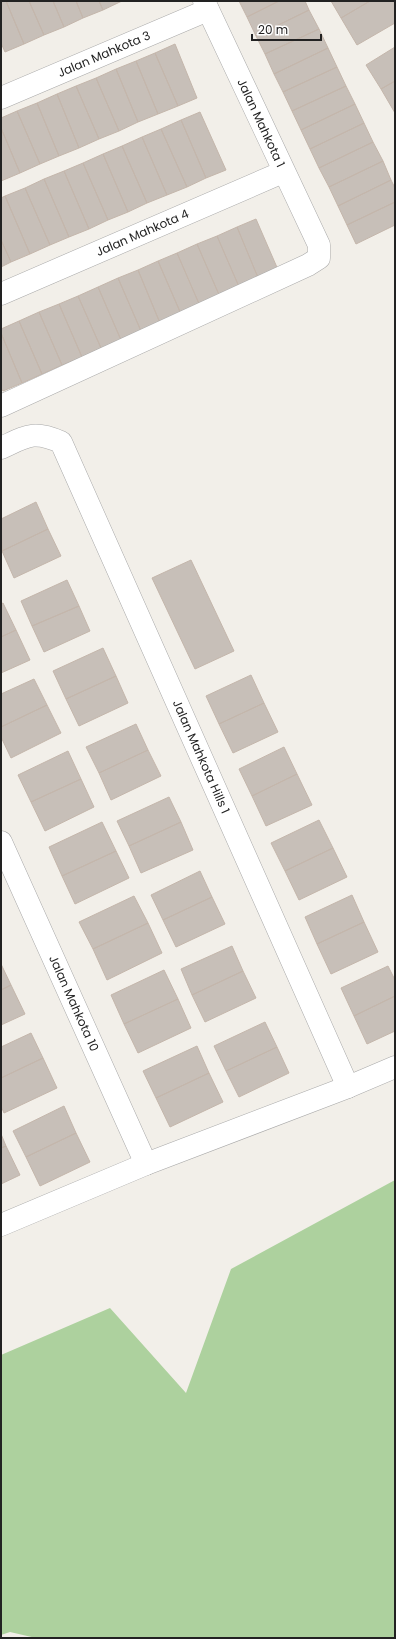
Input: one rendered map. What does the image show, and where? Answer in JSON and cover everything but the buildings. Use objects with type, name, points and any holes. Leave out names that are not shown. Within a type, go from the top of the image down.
[{"type":"street","name":"Jalan Mahkota 3","points":[[1,98],[206,5]]},
{"type":"street","name":"Jalan Mahkota 1","points":[[1,406],[308,265],[319,258],[319,245],[206,5]]},
{"type":"street","name":"Jalan Mahkota 4","points":[[1,294],[284,172]]},
{"type":"street","name":"Jalan Mahkota Hills 1","points":[[1,448],[28,436],[44,435],[61,442],[348,1087]]},
{"type":"street","name":"Jalan Mahkota 10","points":[[1,842],[146,1164]]},
{"type":"street","points":[[1,1225],[146,1164],[348,1087],[395,1067]]},
{"type":"green space","points":[[395,1180],[395,1638],[36,1638],[10,1632],[1,1635],[1,1355],[110,1308],[186,1393],[231,1269]]}]
